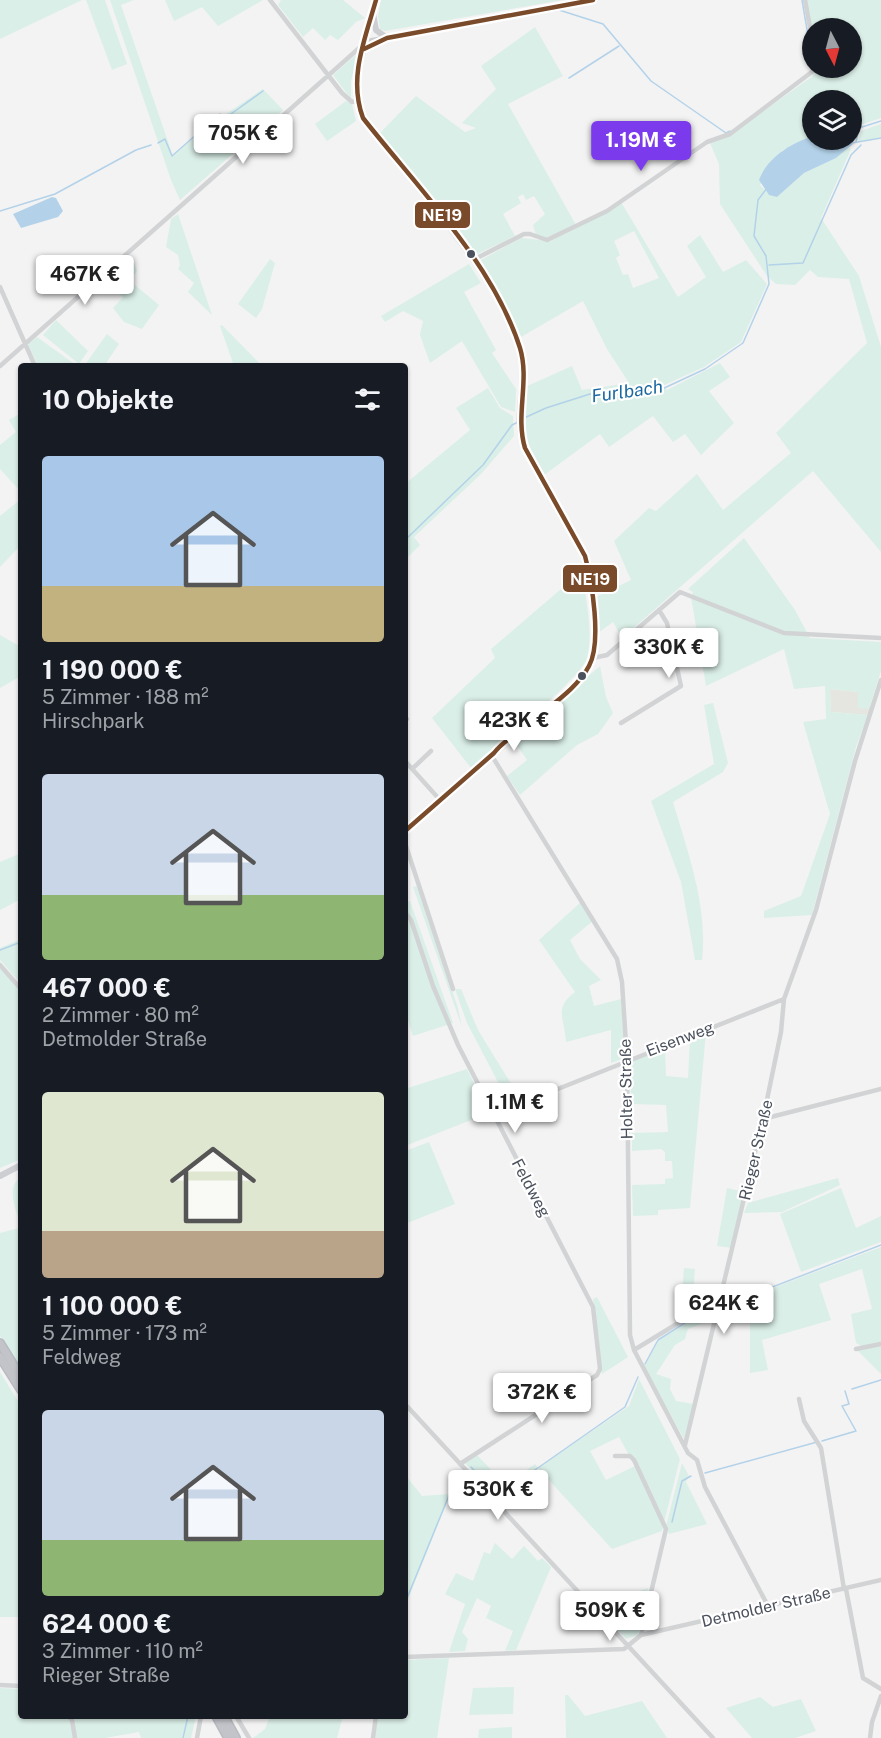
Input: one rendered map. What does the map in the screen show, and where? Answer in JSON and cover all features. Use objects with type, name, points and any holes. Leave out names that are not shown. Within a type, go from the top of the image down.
[{"type":"highway","points":[[0,1343],[18,1372]]},
{"type":"highway","points":[[0,1357],[18,1385]]},
{"type":"highway","points":[[218,1719],[228,1738]]},
{"type":"highway","points":[[226,1719],[236,1738]]},
{"type":"main road","points":[[408,828],[578,681],[593,658],[595,638],[588,564],[525,448],[518,422],[521,351],[504,314],[473,260],[366,123],[356,101],[355,84],[361,57],[366,46],[387,38],[593,0]]},
{"type":"main road","points":[[373,14],[376,30],[387,38]]},
{"type":"main road","points":[[0,1176],[18,1167]]},
{"type":"street","points":[[270,0],[346,97],[356,101]]},
{"type":"street","points":[[0,366],[356,50],[366,46],[376,0]]},
{"type":"street","points":[[805,0],[808,18]]},
{"type":"street","points":[[473,260],[524,234],[530,234],[541,240],[552,238],[607,211],[707,142],[730,134],[804,78]]},
{"type":"street","points":[[0,287],[34,363]]},
{"type":"street","points":[[593,658],[607,655],[680,592],[686,592],[784,633],[881,638]]},
{"type":"street","points":[[621,723],[681,686],[667,623],[659,610]]},
{"type":"street","name":"Rieger Straße","points":[[685,1445],[763,1119],[782,1032],[784,999],[816,910],[855,760],[881,680]]},
{"type":"street","points":[[412,769],[431,751]]},
{"type":"street","name":"Holter Straße","points":[[493,755],[615,953],[622,982],[627,1060],[630,1335],[634,1350],[685,1445]]},
{"type":"street","points":[[408,764],[440,800]]},
{"type":"street","points":[[408,852],[453,989]]},
{"type":"street","name":"Feldweg","points":[[408,916],[437,997],[458,1045],[593,1307],[600,1369],[597,1376],[460,1464]]},
{"type":"street","points":[[0,965],[18,986]]},
{"type":"street","name":"Eisenweg","points":[[510,1108],[784,999]]},
{"type":"street","points":[[763,1119],[881,1089]]},
{"type":"street","points":[[634,1350],[716,1300],[721,1300]]},
{"type":"street","points":[[856,1349],[881,1344]]},
{"type":"street","points":[[799,1399],[804,1421],[821,1448],[845,1589]]},
{"type":"street","points":[[408,1407],[713,1738]]},
{"type":"street","points":[[685,1445],[688,1453],[697,1460],[705,1487],[768,1606]]},
{"type":"street","points":[[615,1456],[630,1456],[634,1460],[666,1529],[641,1635]]},
{"type":"street","name":"Detmolder Straße","points":[[629,1646],[641,1635],[881,1580]]},
{"type":"street","name":"Detmolder Straße","points":[[845,1589],[863,1678],[881,1689]]},
{"type":"street","points":[[408,1657],[624,1649],[629,1646]]},
{"type":"street","points":[[0,1685],[18,1686]]},
{"type":"street","points":[[870,1738],[872,1722],[881,1696]]},
{"type":"street","points":[[71,1719],[75,1738]]},
{"type":"street","points":[[197,1738],[201,1719]]},
{"type":"street","points":[[238,1719],[249,1738]]},
{"type":"street","points":[[373,1738],[376,1719]]},
{"type":"shaded area","points":[[830,689],[858,692],[870,708],[868,715],[831,712]]},
{"type":"green space","points":[[0,0],[82,0],[0,39]]},
{"type":"green space","points":[[86,0],[105,0],[127,64],[112,70]]},
{"type":"green space","points":[[110,0],[134,0],[121,5],[173,156],[221,114],[223,116],[263,89],[283,110],[180,200],[171,180]]},
{"type":"green space","points":[[165,0],[263,0],[218,26],[202,7],[174,21]]},
{"type":"green space","points":[[281,0],[343,0],[365,18],[356,22],[338,40],[330,35],[325,40],[313,28],[303,37],[278,5]]},
{"type":"green space","points":[[381,0],[563,0],[385,31],[380,29],[378,16]]},
{"type":"green space","points":[[806,0],[881,0],[881,118],[862,124],[862,90],[802,90],[802,141],[782,151],[760,185],[769,194],[777,197],[804,173],[836,158],[845,150],[851,150],[821,218],[859,276],[881,347],[881,552],[813,471],[622,638],[613,622],[598,633],[596,597],[631,580],[614,541],[649,508],[656,511],[697,474],[723,510],[791,453],[776,433],[867,343],[849,279],[818,277],[810,270],[795,285],[776,284],[767,276],[720,204],[719,164],[710,143],[730,135],[810,78],[862,78],[862,18],[809,18]]},
{"type":"green space","points":[[535,27],[563,76],[508,104],[576,225],[547,238],[536,235],[533,225],[545,214],[534,196],[526,200],[523,194],[518,197],[521,203],[503,214],[515,236],[473,256],[378,135],[416,96],[465,132],[476,128],[462,123],[496,89],[481,66]]},
{"type":"green space","points":[[358,53],[351,81],[351,99],[333,75]]},
{"type":"green space","points":[[346,101],[352,104],[356,121],[327,141],[315,124]]},
{"type":"green space","points":[[881,124],[881,137],[862,141],[862,131]]},
{"type":"green space","points":[[621,202],[678,297],[706,277],[687,246],[700,235],[723,272],[746,260],[767,284],[741,342],[704,367],[662,386],[667,390],[720,363],[730,377],[709,391],[734,423],[701,455],[685,434],[673,442],[653,416],[609,447],[600,434],[544,475],[528,443],[523,412],[525,387],[572,366],[582,390],[629,383],[607,349],[583,301],[521,337],[479,261],[521,238],[550,241]],"holes":[[[634,231],[659,278],[633,288],[628,274],[623,275],[616,258],[620,255],[614,241]]]},
{"type":"green space","points":[[178,214],[212,315],[188,292],[194,283],[178,269],[180,265],[178,255],[166,247],[171,219]]},
{"type":"green space","points":[[131,255],[137,271],[130,281],[159,305],[142,329],[124,322],[113,308],[123,297],[102,281]]},
{"type":"green space","points":[[270,259],[275,263],[262,309],[256,318],[238,304]]},
{"type":"green space","points":[[469,264],[481,283],[464,292],[496,350],[492,353],[516,389],[515,412],[501,407],[462,341],[430,363],[420,335],[423,321],[403,311],[385,322],[381,316]]},
{"type":"green space","points":[[56,320],[88,351],[78,363],[43,335]]},
{"type":"green space","points":[[222,325],[259,363],[233,363],[220,326]]},
{"type":"green space","points":[[107,334],[119,344],[106,363],[86,363]]},
{"type":"green space","points":[[37,337],[73,363],[37,363],[28,344]]},
{"type":"green space","points":[[488,388],[500,408],[513,416],[514,436],[481,474],[414,537],[420,545],[408,557],[408,482],[470,430],[456,408]]},
{"type":"green space","points":[[18,415],[18,489],[0,469],[0,445],[16,432],[9,420]]},
{"type":"green space","points":[[18,501],[18,548],[0,567],[0,516]]},
{"type":"green space","points":[[744,538],[795,610],[810,638],[881,642],[881,671],[869,709],[858,708],[858,692],[830,689],[831,712],[868,715],[856,747],[812,915],[764,918],[764,911],[801,896],[830,814],[803,722],[826,719],[825,686],[794,689],[784,649],[706,686],[691,597],[693,592],[688,589]]},
{"type":"green space","points":[[582,571],[590,637],[587,658],[569,682],[471,768],[432,718],[495,658],[491,649]]},
{"type":"green space","points":[[0,635],[18,645],[18,678],[0,688]]},
{"type":"green space","points":[[600,666],[606,697],[613,713],[598,734],[577,745],[520,795],[507,776],[527,760],[514,741]]},
{"type":"green space","points":[[713,703],[728,763],[723,772],[673,802],[695,880],[702,920],[702,960],[695,960],[681,882],[651,801],[714,764],[704,705]]},
{"type":"green space","points":[[18,854],[18,901],[0,910],[0,862]]},
{"type":"green space","points":[[417,886],[458,1008],[462,1027],[413,887]]},
{"type":"green space","points":[[408,901],[410,901],[453,1023],[413,1036],[408,1021]]},
{"type":"green space","points":[[581,902],[594,920],[570,940],[580,959],[601,980],[589,986],[594,1006],[621,999],[625,1058],[611,1063],[611,1030],[566,1042],[562,1009],[564,1003],[575,992],[539,940]]},
{"type":"green space","points":[[18,940],[18,981],[0,960],[0,948]]},
{"type":"green space","points":[[0,968],[18,988],[18,1160],[0,1168]]},
{"type":"green space","points":[[455,989],[461,989],[478,1030],[521,1100],[510,1105],[467,1023]]},
{"type":"green space","points":[[706,1032],[690,1208],[658,1210],[658,1215],[633,1216],[632,1185],[665,1184],[665,1179],[673,1178],[672,1161],[665,1161],[665,1152],[661,1149],[632,1151],[632,1133],[668,1132],[666,1105],[631,1104],[630,1061],[665,1047],[666,1076],[688,1078],[690,1038]]},
{"type":"green space","points":[[467,1069],[489,1113],[408,1145],[408,1088]]},
{"type":"green space","points":[[429,1142],[455,1204],[408,1223],[408,1150]]},
{"type":"green space","points":[[838,1178],[840,1185],[782,1212],[744,1213],[748,1203]]},
{"type":"green space","points":[[18,1179],[18,1216],[13,1199]]},
{"type":"green space","points":[[727,1188],[745,1192],[732,1248],[717,1246]]},
{"type":"green space","points":[[841,1188],[856,1228],[881,1216],[881,1242],[801,1272],[780,1214]]},
{"type":"green space","points":[[18,1228],[18,1363],[0,1336],[0,1233]]},
{"type":"green space","points":[[881,1247],[881,1343],[863,1347],[856,1343],[851,1314],[872,1309],[862,1269],[819,1284],[831,1320],[762,1340],[768,1370],[750,1373],[750,1310],[719,1320],[723,1307]]},
{"type":"green space","points":[[684,1268],[695,1269],[692,1312],[680,1320]]},
{"type":"green space","points":[[597,1297],[628,1357],[602,1374],[593,1299]]},
{"type":"green space","points":[[718,1304],[714,1322],[709,1321],[688,1329],[685,1339],[675,1345],[656,1374],[671,1379],[670,1389],[676,1401],[694,1404],[684,1439],[644,1367],[659,1340]]},
{"type":"green space","points":[[881,1345],[881,1374],[857,1350]]},
{"type":"green space","points":[[0,1372],[18,1401],[18,1617],[0,1617]]},
{"type":"green space","points":[[639,1379],[680,1459],[662,1531],[612,1549],[538,1468],[629,1406]],"holes":[[[619,1437],[635,1466],[606,1480],[590,1451]]]},
{"type":"green space","points":[[477,1455],[506,1485],[535,1464],[538,1468],[497,1497],[465,1463]]},
{"type":"green space","points":[[682,1463],[689,1476],[686,1482],[707,1524],[669,1534],[666,1526]]},
{"type":"green space","points":[[408,1478],[422,1496],[448,1494],[449,1497],[408,1600]]},
{"type":"green space","points":[[495,1543],[512,1559],[524,1546],[538,1561],[542,1558],[551,1567],[516,1650],[505,1651],[513,1631],[486,1618],[491,1606],[477,1598],[462,1632],[468,1639],[465,1651],[449,1652],[465,1604],[445,1594],[456,1573],[473,1581],[484,1552],[490,1554]]},
{"type":"green space","points":[[648,1588],[638,1635],[626,1639],[597,1606]]},
{"type":"green space","points":[[449,1658],[437,1738],[375,1738],[378,1719],[408,1719],[408,1660]]},
{"type":"green space","points":[[514,1687],[513,1714],[469,1715],[473,1688]]},
{"type":"green space","points":[[0,1688],[18,1689],[18,1719],[195,1719],[191,1738],[184,1738],[186,1724],[182,1738],[141,1738],[139,1732],[105,1738],[0,1738]]},
{"type":"green space","points":[[565,1695],[568,1695],[585,1716],[642,1701],[667,1738],[566,1738]]},
{"type":"green space","points":[[760,1697],[773,1707],[801,1699],[816,1731],[795,1738],[752,1738],[726,1708]]},
{"type":"green space","points":[[269,1719],[342,1719],[337,1738],[253,1738],[265,1729]]},
{"type":"green space","points":[[512,1727],[512,1738],[478,1738],[479,1729]]},
{"type":"water","points":[[802,141],[802,150],[846,150],[836,158],[804,173],[777,197],[769,195],[759,180],[763,172],[774,158]]},
{"type":"water","points":[[52,197],[56,198],[63,211],[58,217],[21,228],[13,214]]},
{"type":"waterway","points":[[802,0],[805,18]]},
{"type":"waterway","points":[[534,14],[559,10],[603,24],[651,81],[726,133],[730,131]]},
{"type":"waterway","points":[[569,78],[619,46]]},
{"type":"waterway","points":[[218,116],[220,114],[224,119],[263,91]]},
{"type":"waterway","points":[[158,143],[165,139],[172,156],[215,118]]},
{"type":"waterway","points":[[862,127],[881,121]]},
{"type":"waterway","name":"Furlbach","points":[[862,141],[881,138]]},
{"type":"waterway","points":[[0,211],[55,194],[136,150],[151,145]]},
{"type":"waterway","points":[[769,265],[803,263],[851,155],[856,150]]},
{"type":"waterway","name":"Furlbach","points":[[522,419],[546,408],[590,394],[660,390],[705,369],[743,343],[769,284],[766,256],[754,236],[758,200],[767,188]]},
{"type":"waterway","name":"Furlbach","points":[[408,537],[483,465],[512,425],[518,422]]},
{"type":"waterway","name":"Furlbach","points":[[0,950],[18,943]]},
{"type":"waterway","points":[[726,1305],[881,1245]]},
{"type":"waterway","points":[[645,1364],[658,1340],[713,1305]]},
{"type":"waterway","points":[[471,1467],[502,1499],[512,1486],[625,1407],[638,1377]]},
{"type":"waterway","points":[[852,1389],[881,1380]]},
{"type":"waterway","points":[[822,1441],[856,1431],[842,1406],[849,1404],[845,1391]]},
{"type":"waterway","points":[[705,1473],[817,1442]]},
{"type":"waterway","points":[[408,1596],[459,1471]]},
{"type":"waterway","points":[[672,1522],[682,1481],[691,1476]]},
{"type":"waterway","points":[[183,1738],[187,1719]]},
{"type":"transit line","name":"NE19","points":[[376,0],[363,44],[358,73],[357,88],[363,118],[452,227],[492,286],[508,317],[523,360],[521,423],[525,448],[585,556],[593,596],[595,628],[593,655],[589,666],[570,690],[502,744],[408,828]]},
{"type":"transit line","name":"NE19","points":[[364,49],[387,38],[593,0]]}]
